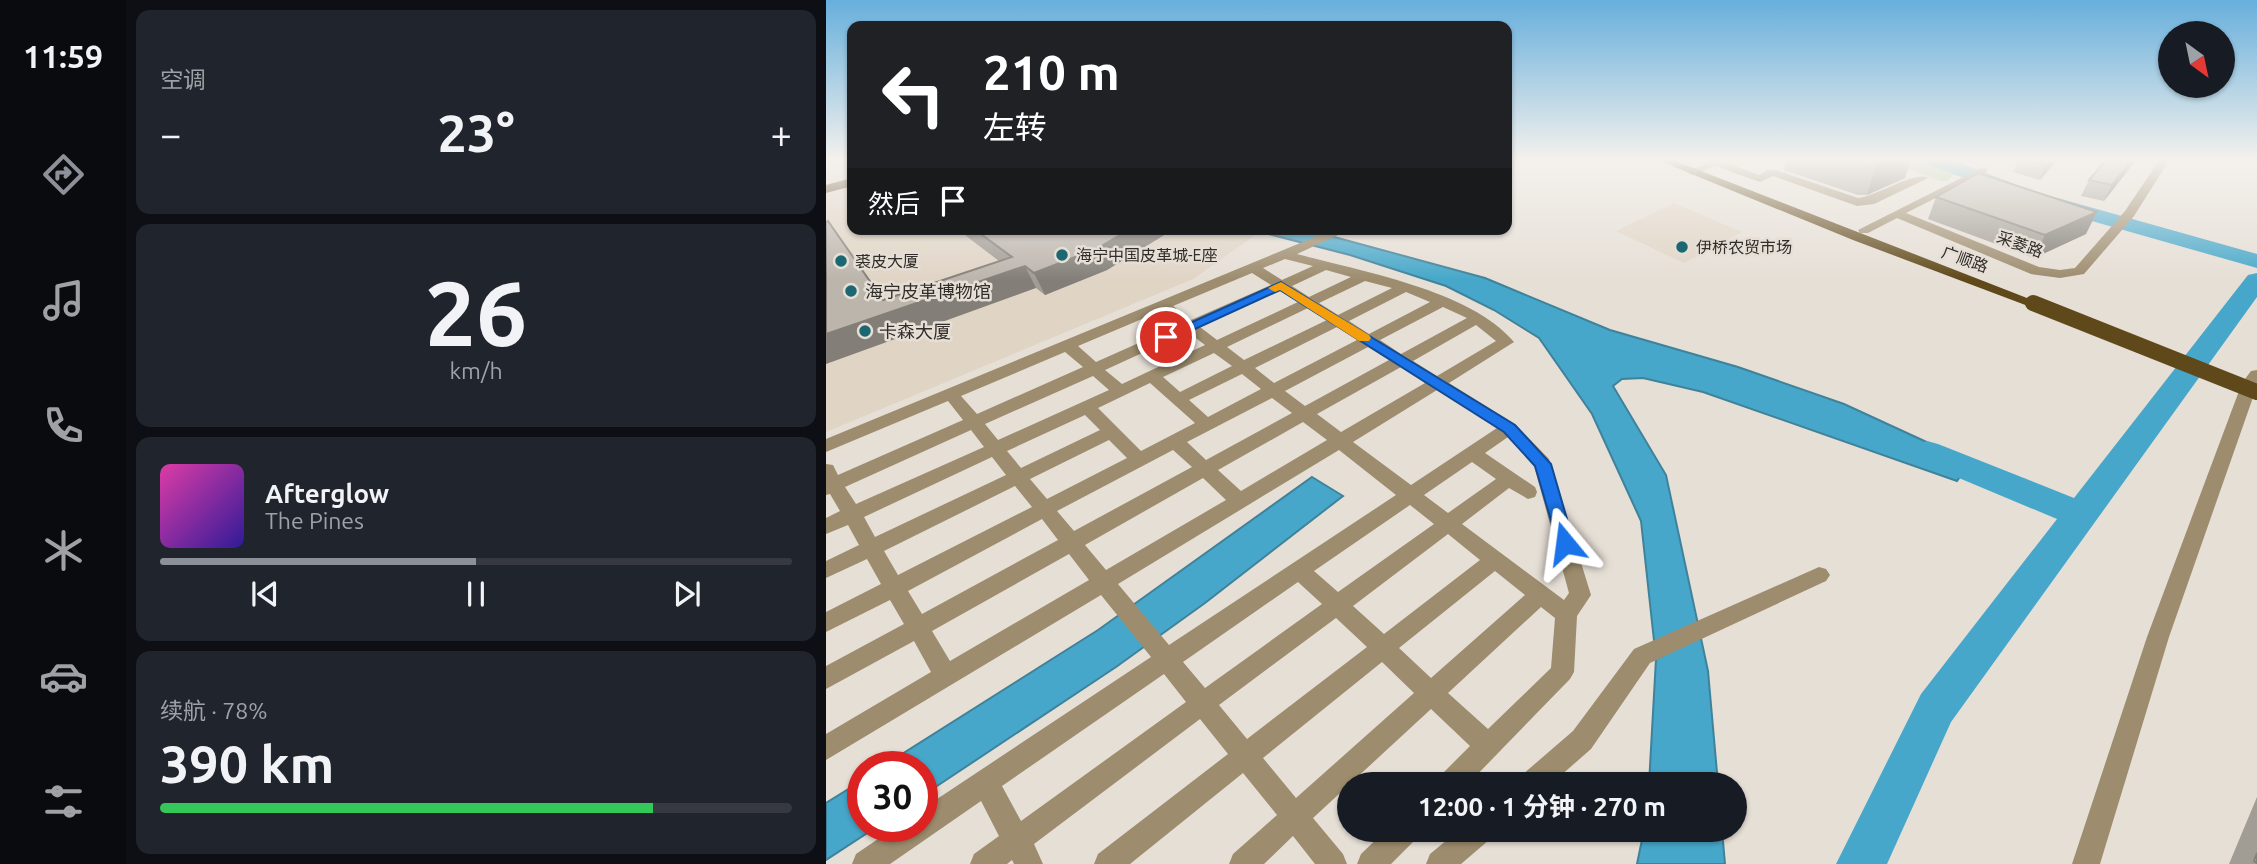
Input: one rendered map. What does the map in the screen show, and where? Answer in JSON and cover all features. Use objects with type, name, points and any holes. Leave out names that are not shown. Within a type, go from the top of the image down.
[{"type":"main road","name":"广顺路","points":[[1774,199],[2039,301]]},
{"type":"main road","name":"广顺路","points":[[1779,199],[1864,230],[2257,392]]},
{"type":"main road","points":[[2039,301],[2257,377]]},
{"type":"street","points":[[1849,199],[1857,202],[1873,199]]},
{"type":"street","points":[[1864,230],[1926,199]]},
{"type":"street","name":"采菱路","points":[[1897,214],[2036,271],[2060,274],[2078,271],[2139,199]]},
{"type":"street","points":[[826,446],[1331,235]]},
{"type":"street","points":[[826,748],[946,676],[1108,588],[1239,501],[1506,342],[1476,318],[1442,302],[1288,252]]},
{"type":"street","points":[[946,676],[852,514],[829,481],[974,423],[1327,265]]},
{"type":"street","points":[[1252,267],[1509,428],[1543,464],[1580,595],[1566,614],[1562,672],[1462,772]]},
{"type":"street","points":[[826,526],[1365,276]]},
{"type":"street","points":[[1178,399],[1404,288]]},
{"type":"street","points":[[826,623],[1442,302]]},
{"type":"street","points":[[1163,305],[1566,614]]},
{"type":"street","points":[[826,678],[1476,318]]},
{"type":"street","points":[[1067,345],[1121,391]]},
{"type":"street","points":[[1152,376],[1206,424]]},
{"type":"street","points":[[2086,864],[2158,637],[2250,383],[2257,377]]},
{"type":"street","points":[[950,393],[1333,864]]},
{"type":"street","points":[[1087,407],[1139,460]]},
{"type":"street","points":[[938,815],[1509,428]]},
{"type":"street","points":[[826,570],[1111,432]]},
{"type":"street","points":[[1175,441],[1239,501]]},
{"type":"street","points":[[984,864],[1023,852],[1203,704],[1448,524],[1519,485],[1472,453]]},
{"type":"street","points":[[1108,864],[1495,560]]},
{"type":"street","points":[[1300,570],[1488,746]]},
{"type":"street","points":[[1545,772],[1582,740],[1642,656],[1819,575]]},
{"type":"street","points":[[1243,864],[1540,594]]},
{"type":"street","points":[[985,782],[1023,852]]},
{"type":"street","points":[[866,864],[898,842]]},
{"type":"street","points":[[1371,864],[1393,842]]},
{"type":"street","points":[[1440,864],[1465,842]]},
{"type":"shaded area","points":[[826,199],[847,199],[847,235],[1255,235],[1193,279],[826,432]]},
{"type":"shaded area","name":"伊桥农贸市场","points":[[1674,203],[1742,232],[1684,263],[1616,231]]},
{"type":"water","points":[[1272,235],[1327,235],[1485,278],[1610,330],[1738,367],[1844,404],[1970,462],[1957,481],[1703,392],[1643,378],[1622,379],[1613,386],[1666,475],[1708,671],[1717,772],[1650,772],[1656,659],[1641,521],[1592,414],[1539,338],[1494,310],[1446,286],[1350,255]]},
{"type":"water","points":[[1312,477],[1343,496],[1205,603],[1116,667],[938,785],[938,751],[907,751],[1098,630]]},
{"type":"water","points":[[847,790],[847,842],[854,842],[826,860],[826,803]]},
{"type":"water","points":[[1642,842],[1723,842],[1725,864],[1637,864]]},
{"type":"building","points":[[1943,199],[2058,199],[2097,212],[2045,235]]},
{"type":"building","points":[[828,221],[883,300],[1012,257],[982,235],[1120,235],[1098,248],[1034,273],[1025,266],[826,334]]},
{"type":"waterway","points":[[2054,203],[2257,261]]},
{"type":"waterway","points":[[2081,515],[2257,280]]},
{"type":"waterway","points":[[1927,452],[2081,515]]},
{"type":"waterway","points":[[1861,864],[1936,708],[2081,515]]},
{"type":"slow traffic","points":[[1275,288],[1281,285],[1364,338]]},
{"type":"place","name":"伊桥农贸市场","points":[[1682,247]]},
{"type":"place","name":"海宁中国皮革城-E座","points":[[1062,255]]},
{"type":"place","name":"裘皮大厦","points":[[841,261]]},
{"type":"place","name":"海宁皮革博物馆","points":[[851,291]]},
{"type":"place","name":"卡森大厦","points":[[865,331]]},
{"type":"route","points":[[1166,337],[1281,285],[1509,428],[1543,464],[1565,543]]}]
